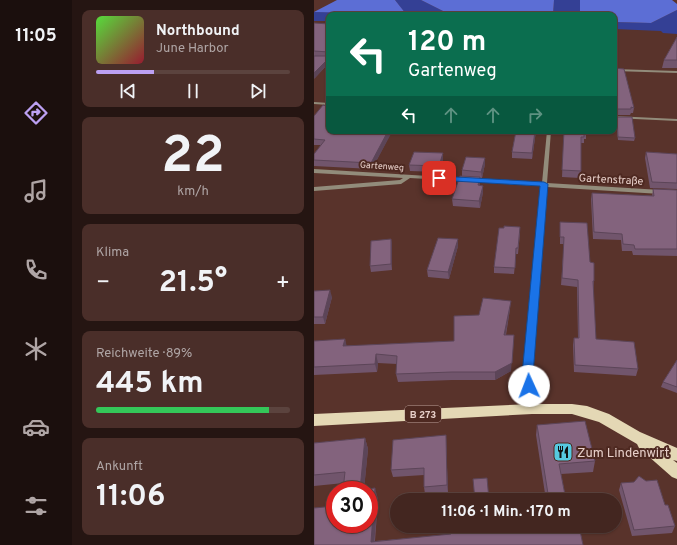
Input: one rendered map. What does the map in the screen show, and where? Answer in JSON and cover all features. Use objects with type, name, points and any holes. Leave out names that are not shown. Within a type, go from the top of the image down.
[{"type":"main road","name":"B 273","points":[[314,420],[554,408],[587,412],[609,420],[635,436],[677,455]]},
{"type":"main road","name":"B 273","points":[[635,436],[677,472]]},
{"type":"street","points":[[617,70],[677,72]]},
{"type":"street","points":[[314,103],[326,104]]},
{"type":"street","points":[[617,117],[677,120]]},
{"type":"street","points":[[532,408],[528,375],[549,134]]},
{"type":"street","name":"Gartenweg","points":[[314,171],[544,184]]},
{"type":"street","points":[[314,189],[401,182],[409,177]]},
{"type":"street","name":"Gartenstraße","points":[[544,184],[677,193]]},
{"type":"shaded area","points":[[337,0],[395,0],[404,12],[326,12],[314,12]]},
{"type":"shaded area","points":[[395,0],[421,0],[443,11],[453,12],[404,12]]},
{"type":"shaded area","points":[[421,0],[554,0],[553,12],[443,11]]},
{"type":"shaded area","points":[[554,0],[580,0],[580,12],[553,12]]},
{"type":"shaded area","points":[[580,0],[672,0],[677,4],[677,10],[651,23],[617,22],[617,12],[580,12]]},
{"type":"shaded area","points":[[677,10],[677,34],[663,33],[661,31],[617,29],[617,22],[651,23]]},
{"type":"shaded area","points":[[314,12],[326,12],[326,21],[314,21]]},
{"type":"building","points":[[314,23],[326,24],[326,52],[314,51]]},
{"type":"building","points":[[677,37],[677,60],[664,60]]},
{"type":"building","points":[[314,56],[326,56],[326,62],[314,73]]},
{"type":"building","points":[[617,68],[624,69],[634,108],[631,107],[631,109],[617,109]]},
{"type":"building","points":[[323,105],[326,106],[326,134],[386,134],[371,163],[314,160],[314,154],[325,140],[314,139],[314,116]]},
{"type":"building","points":[[617,117],[632,117],[635,138],[618,137]]},
{"type":"building","points":[[515,134],[535,134],[532,153],[512,152]]},
{"type":"building","points":[[564,134],[584,134],[584,137],[581,137],[581,171],[562,170]]},
{"type":"building","points":[[414,152],[443,153],[439,166],[409,165]]},
{"type":"building","points":[[646,152],[677,154],[677,183],[652,182]]},
{"type":"building","points":[[466,157],[485,158],[481,172],[462,170]]},
{"type":"building","points":[[460,176],[480,177],[478,185],[483,186],[479,201],[452,199]]},
{"type":"building","points":[[653,189],[677,190],[677,249],[635,249],[634,245],[623,244],[622,234],[594,232],[592,193],[654,196]]},
{"type":"building","points":[[560,222],[587,223],[590,262],[594,263],[593,281],[596,339],[634,342],[638,369],[575,365],[574,338],[579,338],[578,280],[562,278],[564,237],[560,237]]},
{"type":"building","points":[[504,226],[520,227],[518,248],[516,248],[515,268],[494,267],[499,228],[504,228]]},
{"type":"building","points":[[438,238],[458,239],[448,272],[427,270]]},
{"type":"building","points":[[391,239],[391,264],[370,266],[371,241]]},
{"type":"building","points":[[330,290],[323,317],[314,317],[314,291]]},
{"type":"building","points":[[483,298],[511,301],[504,335],[514,335],[512,363],[495,372],[396,374],[397,356],[376,354],[375,364],[314,367],[314,341],[345,339],[343,346],[454,341],[454,316],[479,315]]},
{"type":"building","points":[[677,360],[677,387],[663,382]]},
{"type":"building","points":[[585,421],[595,461],[559,464],[565,493],[548,493],[537,425]]},
{"type":"building","points":[[446,435],[447,485],[424,487],[424,468],[391,470],[393,440]]},
{"type":"building","points":[[365,438],[361,481],[344,481],[345,472],[314,475],[314,443]]},
{"type":"building","points":[[639,476],[646,481],[657,480],[665,505],[668,505],[675,526],[634,530],[621,483],[634,482]]},
{"type":"building","points":[[487,478],[488,493],[474,493],[473,479]]},
{"type":"building","points":[[326,507],[326,533],[372,533],[371,542],[451,533],[580,533],[583,545],[314,545],[314,508]]},
{"type":"place","name":"Zum Lindenwirt","points":[[563,452]]},
{"type":"route","points":[[439,178],[544,184],[528,375],[529,386]]}]
